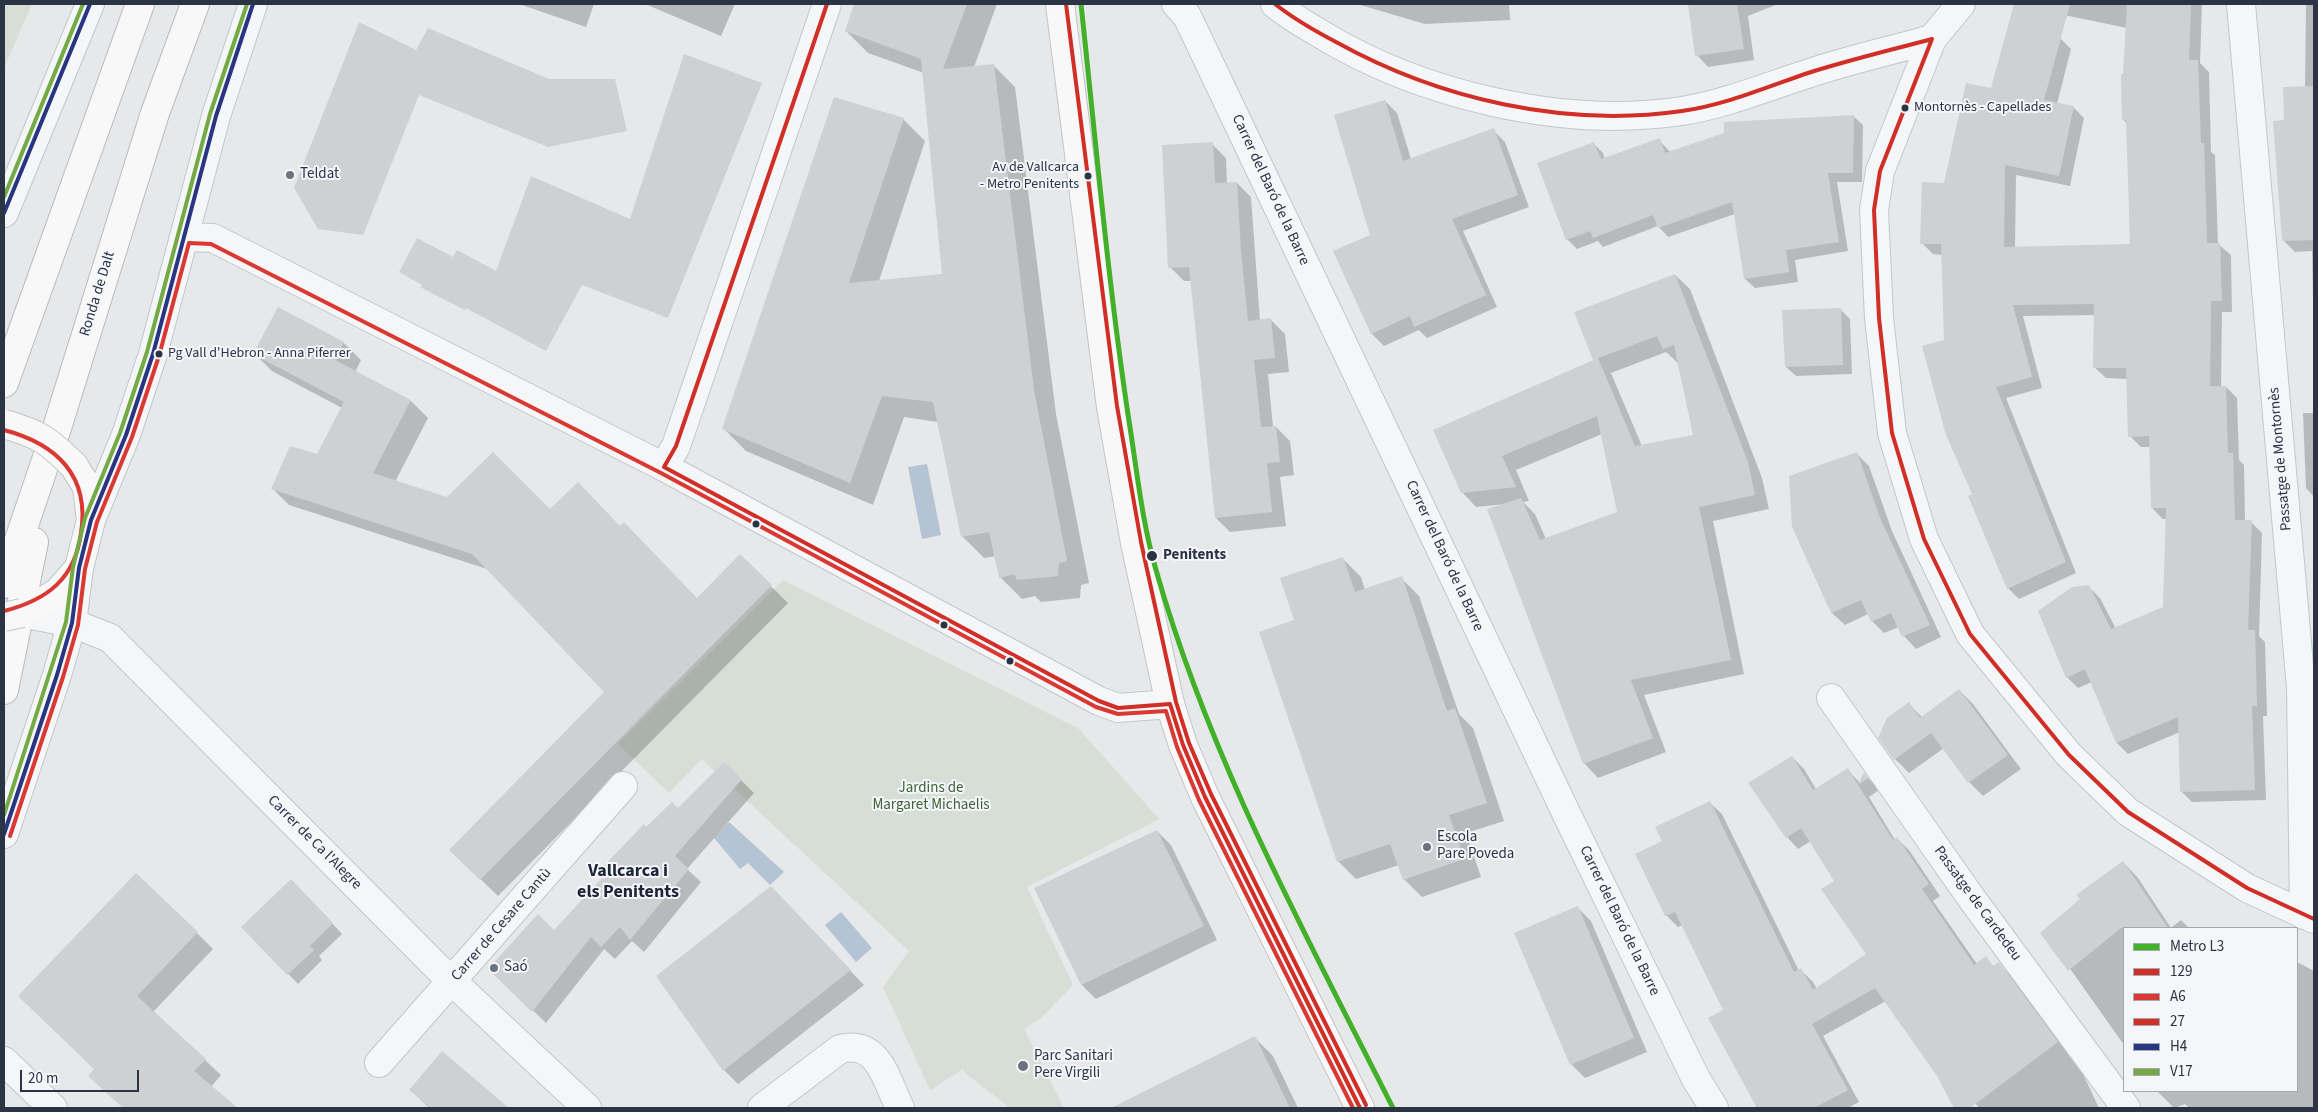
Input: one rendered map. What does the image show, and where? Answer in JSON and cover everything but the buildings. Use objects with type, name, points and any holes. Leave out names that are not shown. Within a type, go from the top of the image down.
[{"type":"main road","points":[[4,383],[140,4]]},
{"type":"main road","name":"Ronda de Dalt","points":[[4,584],[56,431],[155,112],[195,4]]},
{"type":"main road","points":[[1060,4],[1111,407],[1135,543],[1170,704],[1183,745],[1205,797],[1360,1108]]},
{"type":"main road","points":[[4,424],[36,434],[51,442],[74,466],[87,487],[91,520],[79,568],[57,593],[19,613]]},
{"type":"main road","points":[[4,690],[56,431]]},
{"type":"street","points":[[4,214],[90,4]]},
{"type":"street","points":[[91,520],[126,434],[153,354],[216,116],[253,4]]},
{"type":"street","points":[[664,467],[676,446],[687,417],[827,4]]},
{"type":"street","name":"Carrer del Baró de la Barre","points":[[1176,4],[1187,16],[1573,827],[1696,1079],[1714,1108]]},
{"type":"street","points":[[1275,4],[1353,53],[1412,79],[1473,97],[1542,110],[1613,115],[1682,110],[1758,91],[1826,68],[1932,39]]},
{"type":"street","points":[[1961,4],[1932,39],[1880,171],[1874,210],[1879,318],[1892,432],[1924,540],[1970,634],[2069,754],[2128,812],[2247,888],[2309,917]]},
{"type":"street","name":"Passatge de Montornès","points":[[2241,4],[2301,688],[2309,917]]},
{"type":"street","points":[[184,237],[213,238],[664,467],[1099,701],[1118,708],[1170,704]]},
{"type":"street","points":[[4,834],[57,675],[72,623],[79,568]]},
{"type":"street","name":"Carrer de Ca l'Alegre","points":[[19,613],[72,623],[110,638],[453,982],[587,1108]]},
{"type":"street","name":"Passatge de Cardedeu","points":[[1831,698],[1972,899],[2126,1108]]},
{"type":"street","name":"Carrer de Cesare Cantù","points":[[379,1063],[453,982],[624,786]]},
{"type":"street","points":[[762,1108],[840,1050],[859,1048],[869,1052],[876,1059],[900,1108]]},
{"type":"street","points":[[4,1061],[53,1108]]},
{"type":"green space","points":[[4,4],[32,4],[4,68]]},
{"type":"green space","name":"Jardins de Margaret Michaelis","points":[[783,580],[1079,729],[1159,819],[1027,887],[1073,985],[1041,1018],[1024,1029],[1064,1108],[1010,1108],[965,1073],[963,1069],[930,1090],[883,987],[909,951],[702,759],[669,793],[618,744]]},
{"type":"water","points":[[927,464],[941,535],[922,539],[908,467]]},
{"type":"water","points":[[729,822],[784,872],[770,885],[748,863],[740,869],[714,838]]},
{"type":"water","points":[[841,912],[872,948],[856,962],[825,925]]},
{"type":"metro line","name":"L3","points":[[1081,4],[1122,369],[1143,515],[1156,570],[1203,710],[1232,778],[1294,911],[1393,1108]]},
{"type":"transit line","name":"V17","points":[[4,197],[83,4]]},
{"type":"transit line","name":"H4","points":[[4,213],[90,4]]},
{"type":"transit line","name":"V17","points":[[4,815],[66,622],[73,567],[85,518],[120,433],[147,352],[210,114],[247,4]]},
{"type":"transit line","name":"H4","points":[[4,834],[57,675],[72,623],[79,568],[91,520],[126,435],[153,354],[216,116],[253,4]]},
{"type":"transit line","name":"129","points":[[827,4],[676,446],[664,467],[1099,701],[1118,708],[1170,704],[1183,745],[1205,797],[1360,1108]]},
{"type":"transit line","name":"27","points":[[1066,4],[1117,406],[1141,542],[1176,702],[1189,743],[1211,794],[1366,1105]]},
{"type":"transit line","name":"129","points":[[1275,4],[1336,42],[1376,62],[1417,79],[1503,104],[1548,112],[1593,115],[1637,115],[1698,108],[1746,95],[1823,68],[1932,39]]},
{"type":"transit line","name":"129","points":[[1932,39],[1880,171],[1874,210],[1879,318],[1892,433],[1924,539],[1970,634],[2069,755],[2128,812],[2247,888],[2314,919]]},
{"type":"transit line","name":"A6","points":[[10,836],[63,677],[78,625],[85,569],[97,522],[132,437],[159,356],[189,243],[211,244],[661,473],[1096,707],[1118,714],[1166,711],[1177,747],[1199,800],[1353,1108]]},
{"type":"transit line","name":"A6","points":[[4,430],[40,444],[66,465],[75,479],[80,495],[82,513],[78,549],[65,575],[46,594],[33,601],[4,611]]},
{"type":"place","name":"Montornès - Capellades","points":[[1905,108]]},
{"type":"place","name":"Teldat","points":[[290,175]]},
{"type":"place","name":"Av de Vallcarca - Metro Penitents","points":[[1088,176]]},
{"type":"place","name":"Pg Vall d'Hebron - Anna Piferrer","points":[[159,354]]},
{"type":"place","name":"Penitents","points":[[1152,556]]},
{"type":"place","name":"Escola Pare Poveda","points":[[1427,847]]},
{"type":"place","name":"Saó","points":[[494,968]]},
{"type":"place","name":"Parc Sanitari Pere Virgili","points":[[1023,1066]]},
{"type":"district","name":"Vallcarca i els Penitents","points":[[628,882]]}]
